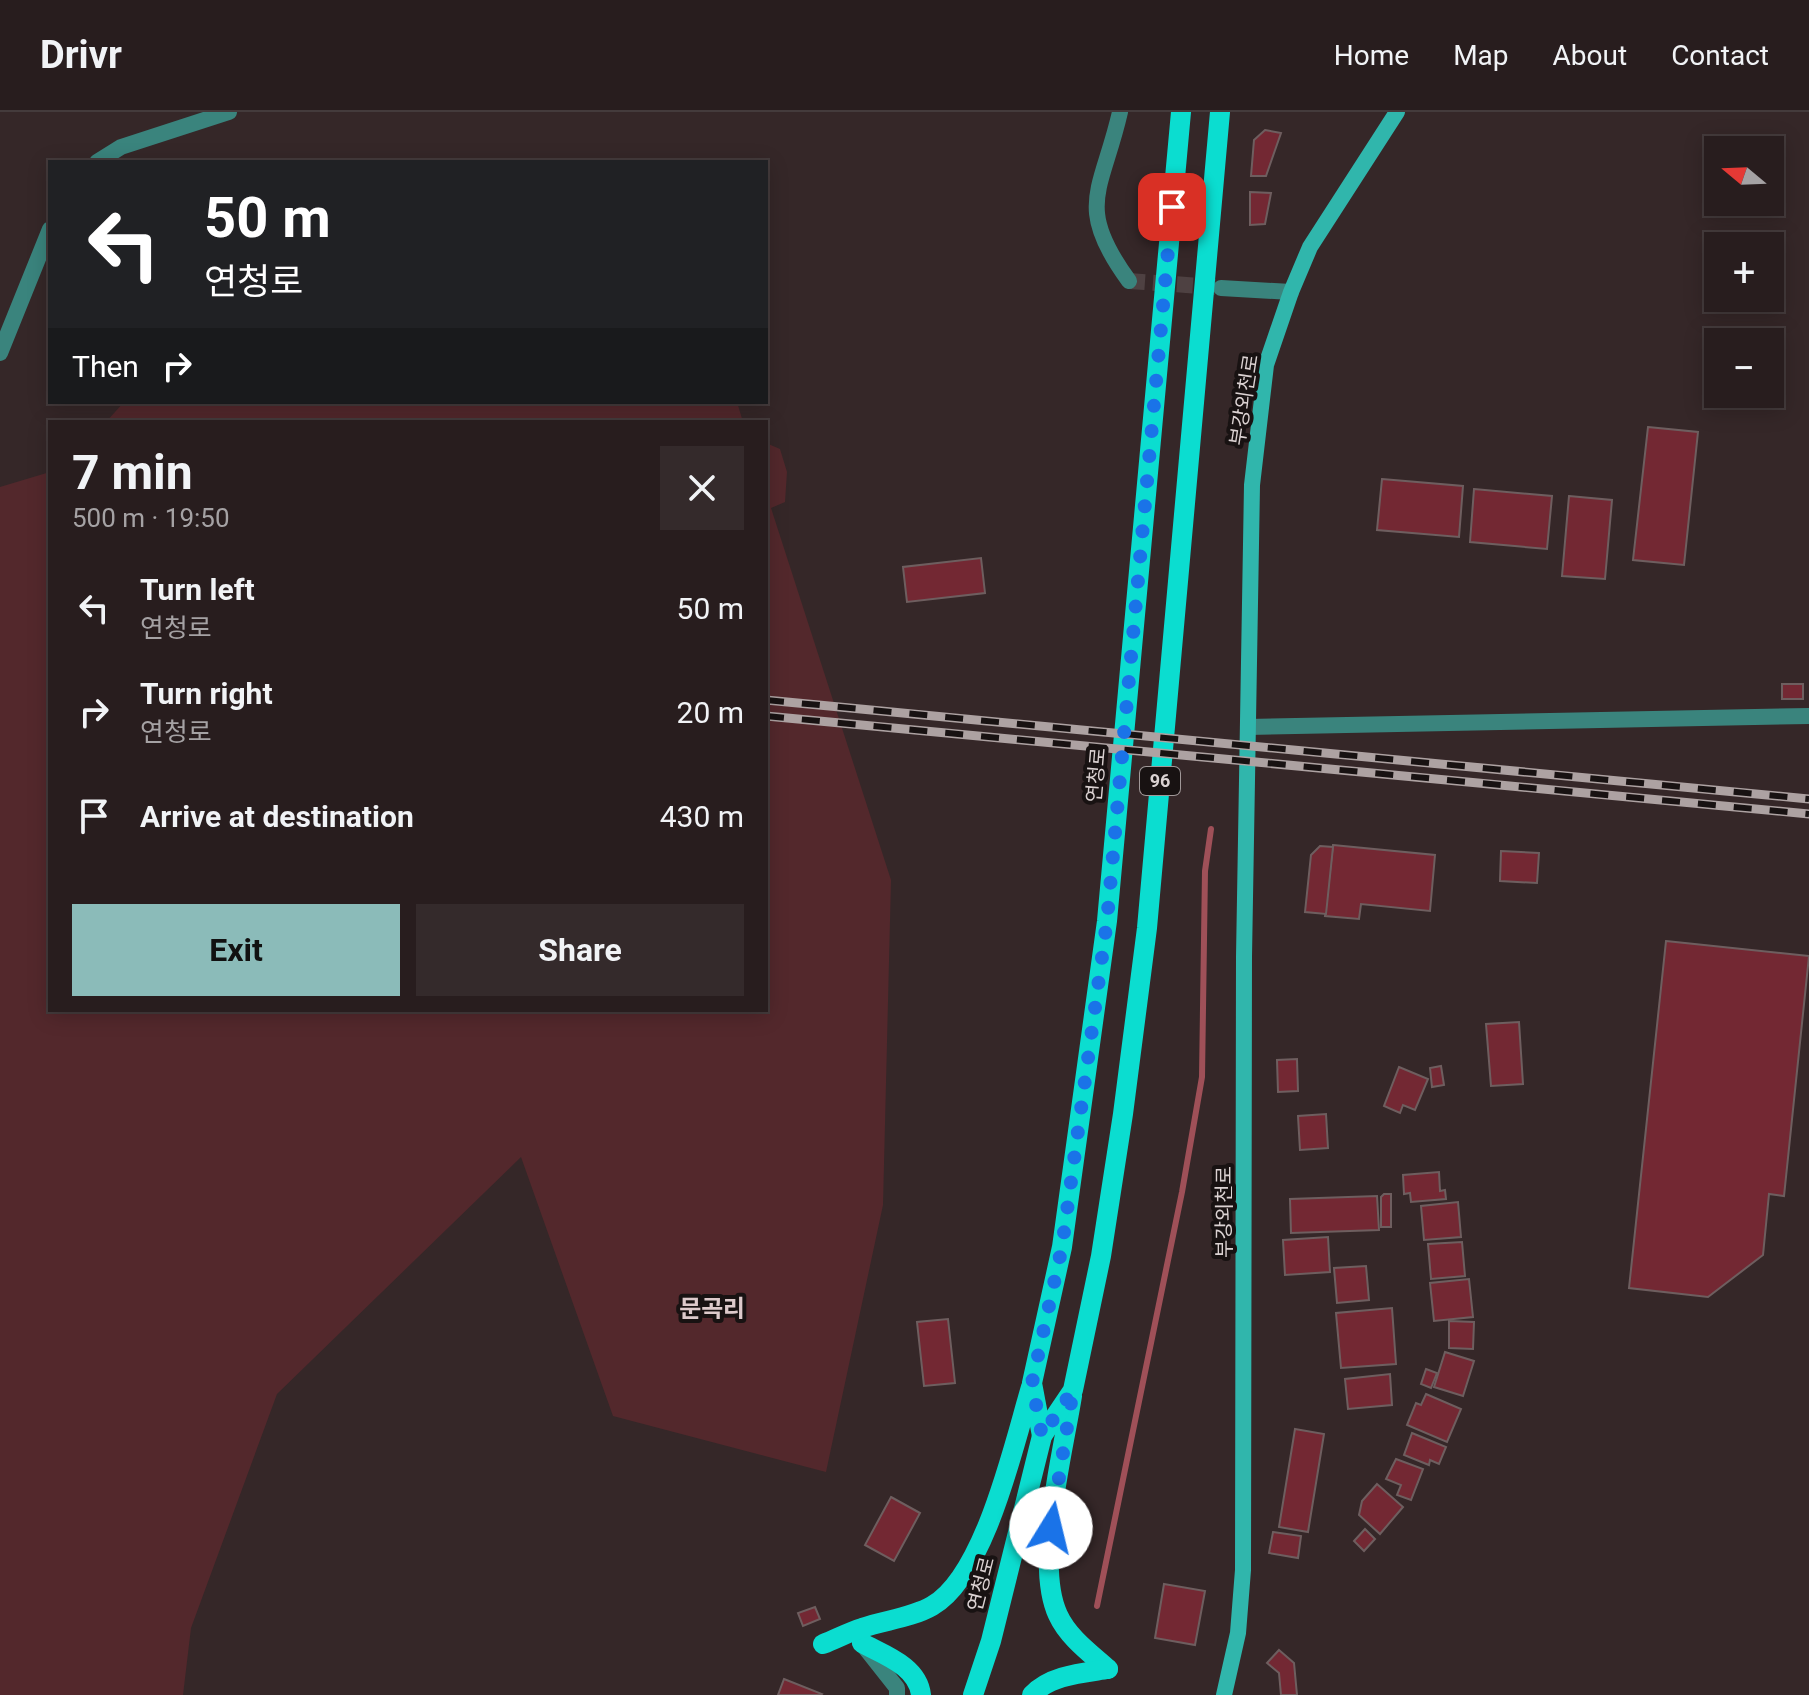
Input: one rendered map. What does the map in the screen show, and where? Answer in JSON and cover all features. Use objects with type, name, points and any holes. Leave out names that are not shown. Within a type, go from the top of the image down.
[{"type":"main road","name":"연청로","points":[[1042,1436],[1032,1383],[1062,1247],[1107,921],[1181,112]]},
{"type":"main road","name":"연청로","points":[[973,1695],[991,1641],[1042,1436],[1073,1390],[1104,1241],[1147,928],[1220,112]]},
{"type":"main road","name":"부강외천로","points":[[1224,1695],[1238,1633],[1243,1570],[1252,485],[1266,365],[1291,292],[1310,247],[1397,112]]},
{"type":"main road","points":[[823,1644],[860,1628],[934,1605],[956,1586],[974,1558],[1000,1490],[1032,1383]]},
{"type":"main road","points":[[1032,1695],[1040,1686],[1071,1675],[1108,1669],[1077,1641],[1058,1615],[1047,1575],[1051,1528],[1073,1390]]},
{"type":"main road","points":[[862,1643],[904,1665],[920,1688],[921,1695]]},
{"type":"street","points":[[100,160],[121,147],[229,112]]},
{"type":"street","points":[[1120,112],[1099,177],[1096,220],[1108,252],[1129,281]]},
{"type":"street","points":[[0,353],[48,234]]},
{"type":"street","points":[[1221,288],[1291,292]]},
{"type":"street","points":[[1248,727],[1809,716]]},
{"type":"street","points":[[862,1643],[897,1688],[897,1695]]},
{"type":"shaded area","points":[[122,404],[738,404],[742,420],[108,420]]},
{"type":"shaded area","points":[[768,444],[780,449],[787,472],[785,502],[771,508],[891,880],[883,1205],[826,1472],[613,1416],[521,1157],[277,1394],[191,1628],[183,1695],[0,1695],[0,487],[48,473],[48,1012],[768,1012]]},
{"type":"building","points":[[1265,130],[1281,133],[1266,176],[1251,176],[1254,140]]},
{"type":"building","points":[[1250,192],[1271,193],[1265,224],[1250,225]]},
{"type":"building","points":[[1648,427],[1698,432],[1684,565],[1633,560]]},
{"type":"building","points":[[1382,479],[1463,486],[1459,537],[1377,530]]},
{"type":"building","points":[[1474,489],[1552,496],[1547,549],[1470,542]]},
{"type":"building","points":[[1569,496],[1612,500],[1605,579],[1562,576]]},
{"type":"building","points":[[981,558],[985,593],[907,602],[903,567]]},
{"type":"building","points":[[1782,684],[1803,684],[1803,699],[1782,699]]},
{"type":"building","points":[[1333,845],[1435,855],[1430,911],[1361,904],[1359,919],[1325,916]]},
{"type":"building","points":[[1320,846],[1333,847],[1326,914],[1305,912],[1311,855]]},
{"type":"building","points":[[1501,851],[1539,853],[1537,883],[1500,881]]},
{"type":"building","points":[[1666,941],[1809,956],[1784,1196],[1769,1194],[1763,1255],[1708,1297],[1629,1288]]},
{"type":"building","points":[[1519,1022],[1523,1084],[1491,1086],[1486,1024]]},
{"type":"building","points":[[1297,1059],[1298,1091],[1278,1092],[1277,1060]]},
{"type":"building","points":[[1441,1066],[1444,1085],[1432,1087],[1430,1068]]},
{"type":"building","points":[[1399,1067],[1428,1079],[1415,1110],[1403,1105],[1400,1113],[1384,1106]]},
{"type":"building","points":[[1326,1114],[1328,1148],[1300,1150],[1298,1116]]},
{"type":"building","points":[[1439,1172],[1440,1191],[1445,1190],[1446,1199],[1411,1202],[1410,1193],[1404,1194],[1403,1175]]},
{"type":"building","points":[[1391,1194],[1391,1227],[1381,1227],[1381,1197]]},
{"type":"building","points":[[1377,1196],[1379,1230],[1291,1233],[1290,1199]]},
{"type":"building","points":[[1458,1202],[1461,1237],[1424,1240],[1421,1206]]},
{"type":"building","points":[[1328,1237],[1330,1272],[1285,1275],[1283,1240]]},
{"type":"building","points":[[1462,1242],[1465,1276],[1431,1279],[1428,1244]]},
{"type":"building","points":[[1366,1266],[1369,1300],[1337,1303],[1334,1268]]},
{"type":"building","points":[[1469,1279],[1473,1317],[1434,1321],[1430,1283]]},
{"type":"building","points":[[1392,1308],[1396,1364],[1341,1368],[1336,1313]]},
{"type":"building","points":[[948,1319],[955,1383],[924,1386],[917,1322]]},
{"type":"building","points":[[1449,1321],[1474,1322],[1473,1349],[1449,1348]]},
{"type":"building","points":[[1445,1352],[1474,1361],[1463,1396],[1434,1387]]},
{"type":"building","points":[[1426,1369],[1437,1373],[1431,1388],[1421,1384]]},
{"type":"building","points":[[1390,1374],[1392,1405],[1348,1409],[1345,1379]]},
{"type":"building","points":[[1426,1394],[1461,1409],[1447,1442],[1407,1425],[1416,1403],[1421,1405]]},
{"type":"building","points":[[1295,1429],[1324,1434],[1308,1532],[1279,1527]]},
{"type":"building","points":[[1412,1433],[1446,1447],[1439,1464],[1430,1460],[1429,1465],[1404,1455]]},
{"type":"building","points":[[1396,1459],[1423,1469],[1411,1500],[1397,1495],[1401,1485],[1386,1479]]},
{"type":"building","points":[[1377,1484],[1403,1507],[1380,1534],[1359,1515],[1362,1501]]},
{"type":"building","points":[[891,1497],[920,1513],[894,1561],[865,1545]]},
{"type":"building","points":[[1365,1529],[1375,1539],[1364,1551],[1354,1541]]},
{"type":"building","points":[[1273,1532],[1301,1536],[1298,1558],[1269,1553]]},
{"type":"building","points":[[1164,1584],[1205,1591],[1195,1645],[1155,1638]]},
{"type":"building","points":[[815,1607],[820,1619],[803,1626],[798,1613]]},
{"type":"building","points":[[1279,1650],[1294,1663],[1297,1695],[1281,1695],[1279,1673],[1267,1663]]},
{"type":"building","points":[[784,1679],[822,1694],[778,1695]]},
{"type":"waterway","points":[[1097,1606],[1182,1192],[1202,1077],[1205,871],[1211,829]]},
{"type":"tunnel","points":[[1129,281],[1215,287]]},
{"type":"railway","points":[[768,700],[1809,799]]},
{"type":"railway","points":[[768,716],[1809,814]]},
{"type":"district","name":"문곡리","points":[[712,1309]]},
{"type":"route","points":[[1051,1528],[1073,1390],[1042,1436],[1032,1383],[1062,1247],[1107,921],[1172,207]]}]
